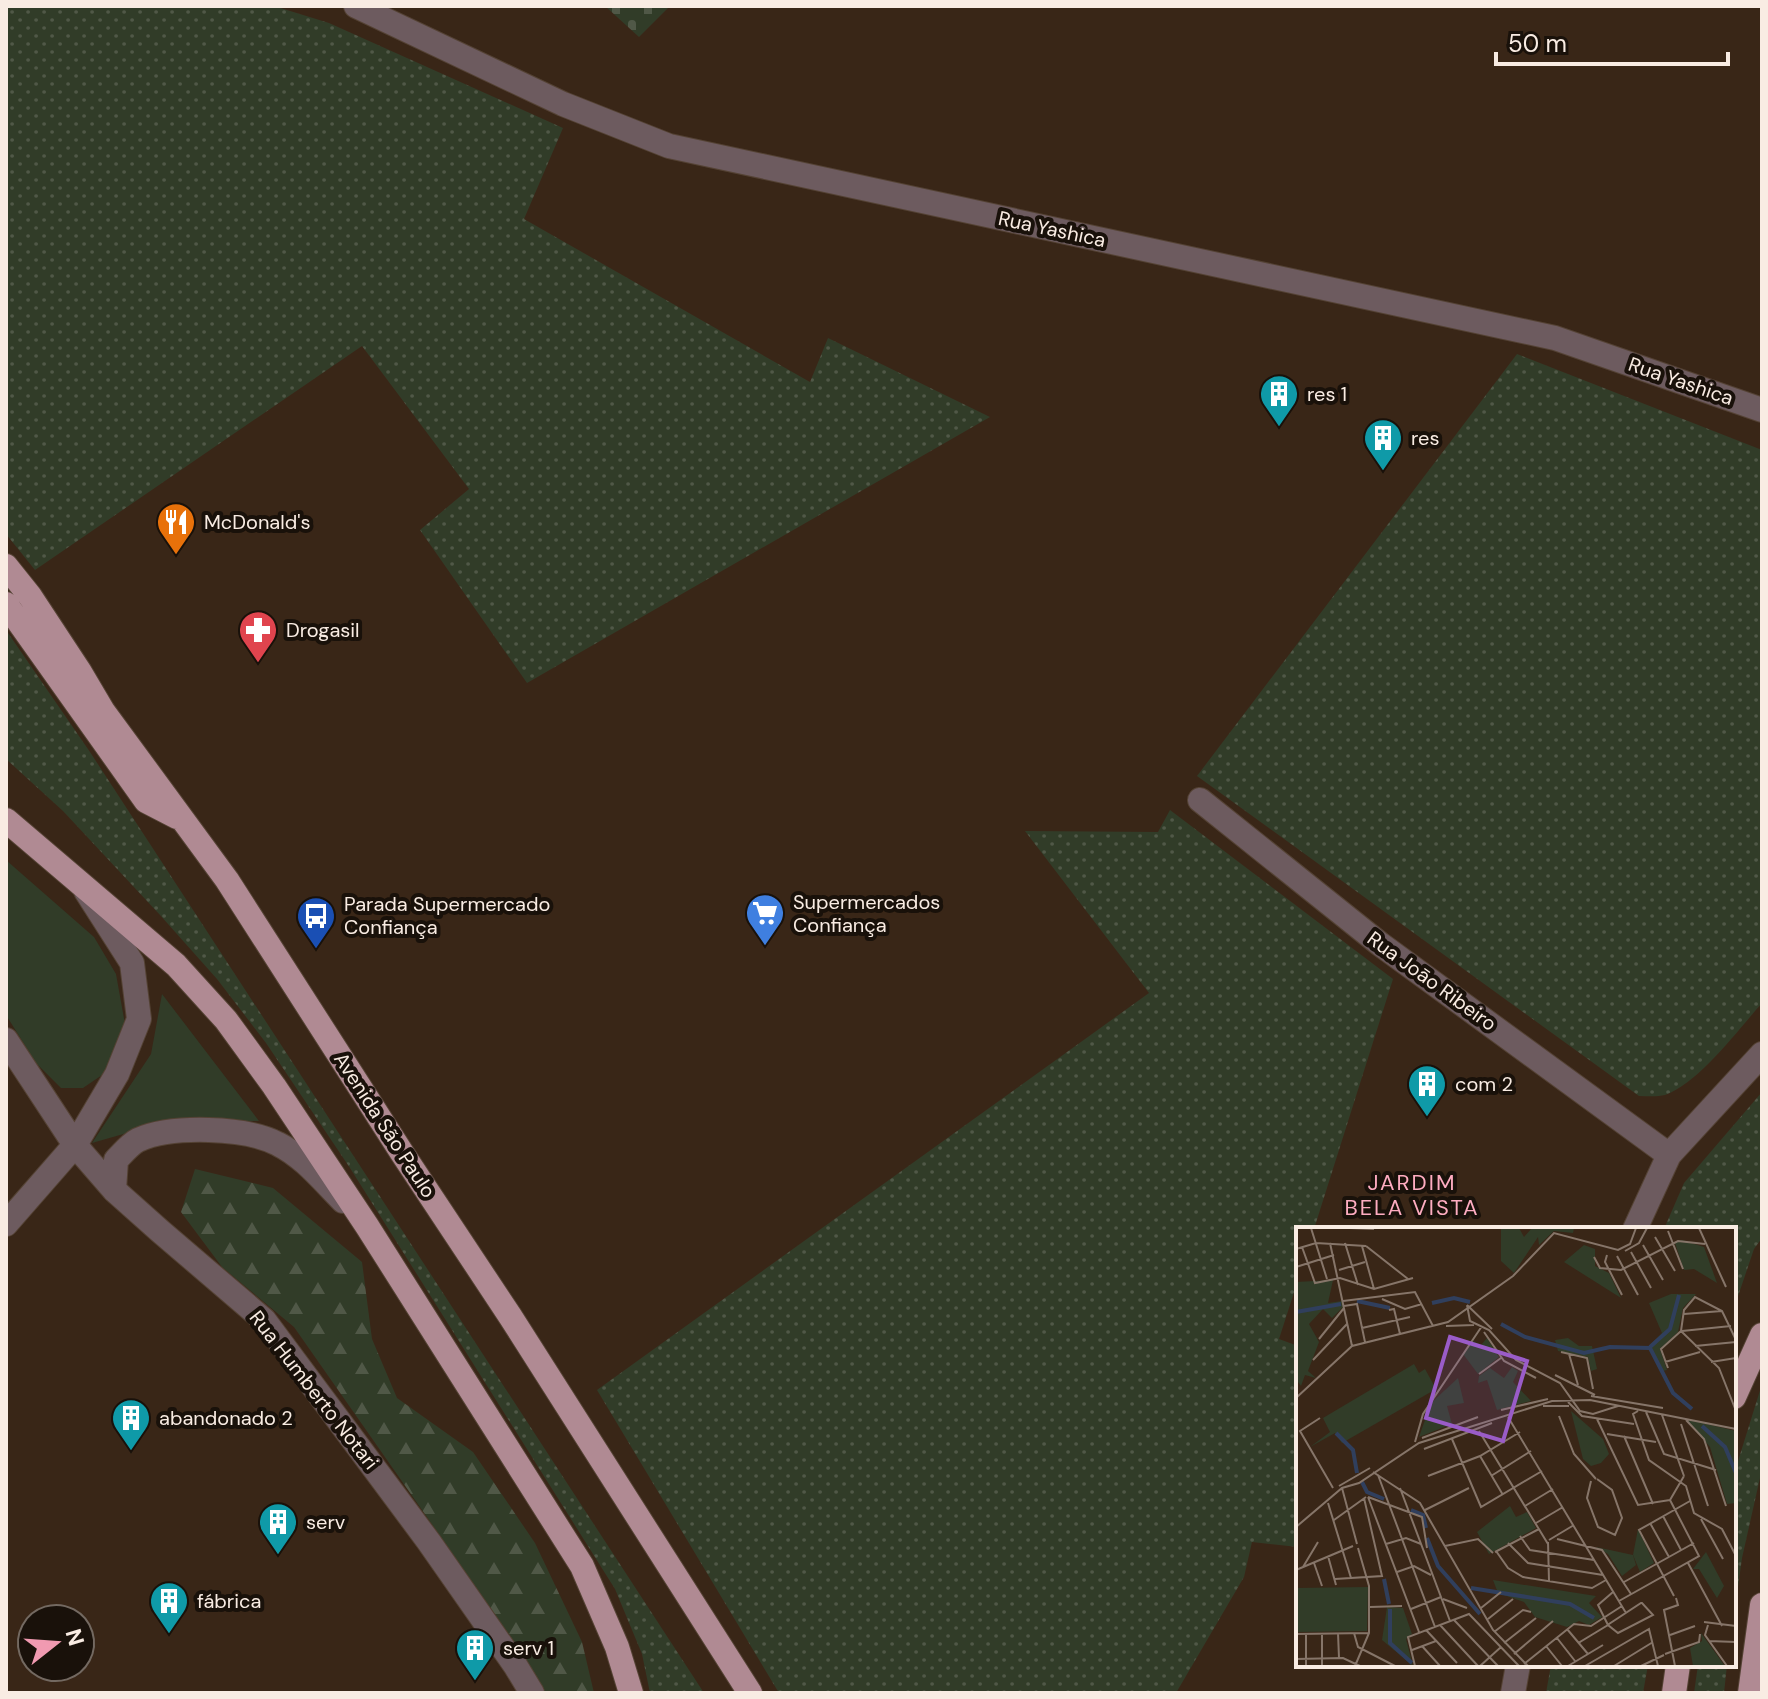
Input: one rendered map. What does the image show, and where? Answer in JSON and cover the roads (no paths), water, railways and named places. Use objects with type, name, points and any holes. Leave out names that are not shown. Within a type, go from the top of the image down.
[{"type":"main road","name":"Avenida São Paulo","points":[[6,566],[30,596],[103,711],[250,915],[750,1693]]},
{"type":"main road","points":[[6,604],[146,801],[183,820]]},
{"type":"main road","points":[[6,820],[176,965],[226,1020],[274,1086],[367,1226],[582,1566],[617,1647],[631,1693]]},
{"type":"main road","points":[[1736,1393],[1762,1335]]},
{"type":"main road","points":[[1750,1693],[1762,1605]]},
{"type":"main road","points":[[1674,1693],[1678,1667]]},
{"type":"street","name":"Rua Yashica","points":[[356,6],[563,104],[669,146],[1555,338],[1762,410]]},
{"type":"street","name":"Rua Joāo Ribeiro","points":[[1200,800],[1380,944],[1669,1155]]},
{"type":"street","points":[[6,1224],[75,1145],[117,1074],[139,1019],[132,963],[85,889]]},
{"type":"street","name":"Rua Humberto Notari","points":[[6,1040],[75,1145],[114,1190],[264,1320],[429,1542],[532,1693]]},
{"type":"street","points":[[1636,1227],[1669,1155],[1762,1054]]},
{"type":"street","points":[[114,1190],[116,1160],[136,1141],[164,1132],[204,1129],[238,1133],[275,1142],[302,1159],[367,1226]]},
{"type":"street","points":[[1513,1693],[1518,1667]]},
{"type":"place","name":"res 1","points":[[1279,428]]},
{"type":"place","name":"res","points":[[1383,472]]},
{"type":"place","name":"McDonald's","points":[[176,556]]},
{"type":"place","name":"Drogasil","points":[[258,664]]},
{"type":"place","name":"Supermercados Confiança","points":[[765,947]]},
{"type":"place","name":"Parada Supermercado Confiança","points":[[316,950]]},
{"type":"place","name":"com 2","points":[[1427,1118]]},
{"type":"place","name":"abandonado 2","points":[[131,1452]]},
{"type":"place","name":"serv","points":[[278,1556]]},
{"type":"place","name":"fábrica","points":[[169,1635]]},
{"type":"place","name":"serv 1","points":[[475,1682]]},
{"type":"district","name":"JARDIM BELA VISTA","points":[[1412,1194]]}]
